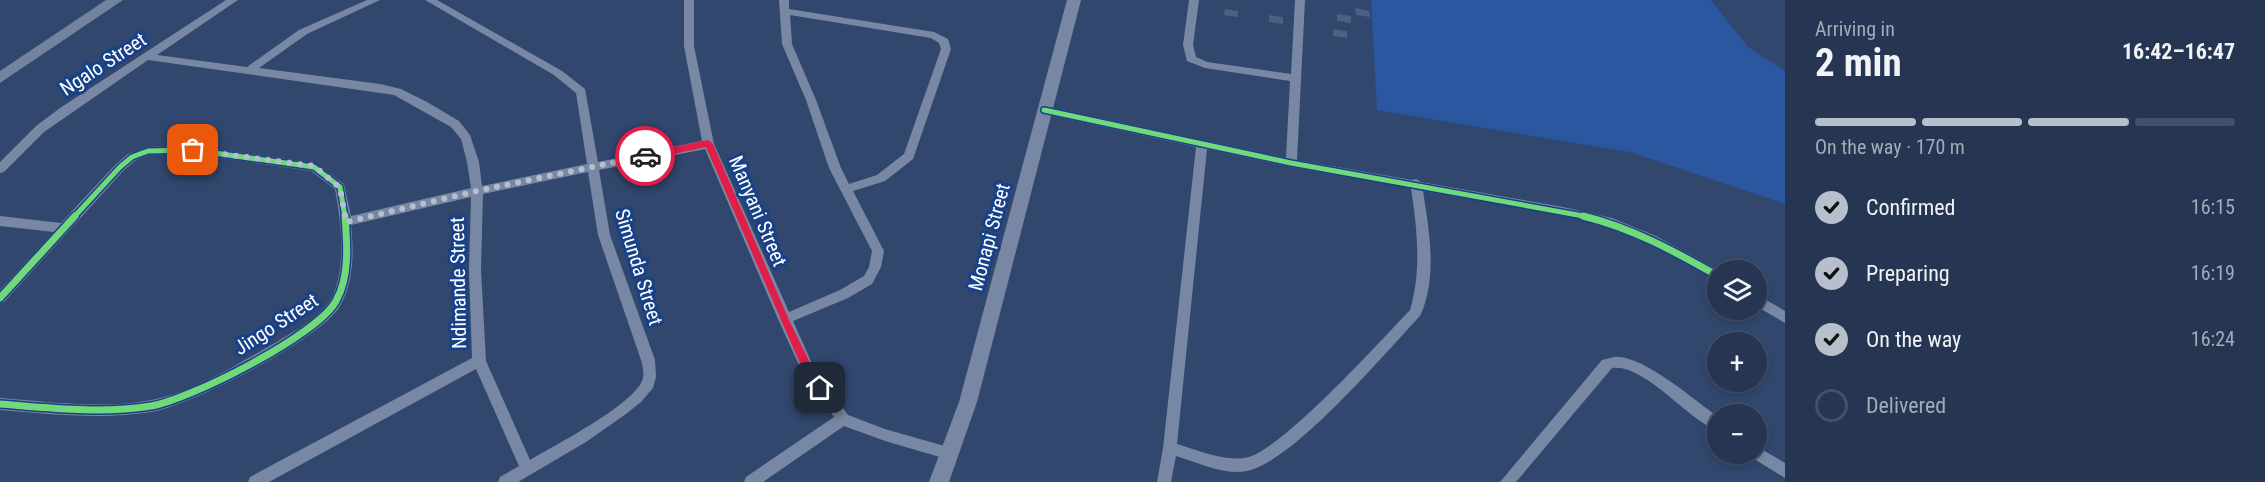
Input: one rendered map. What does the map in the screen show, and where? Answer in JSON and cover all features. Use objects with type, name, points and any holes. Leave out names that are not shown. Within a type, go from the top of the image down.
[{"type":"main road","points":[[0,68],[99,0]]},
{"type":"main road","points":[[0,78],[116,0]]},
{"type":"street","name":"Ngalo Street","points":[[0,169],[40,129],[233,0]]},
{"type":"street","points":[[248,71],[303,32],[375,0]]},
{"type":"street","name":"Simunda Street","points":[[430,0],[572,82],[581,92],[604,235],[648,360],[651,376],[647,386],[630,403],[505,482]]},
{"type":"street","name":"Manyani Street","points":[[689,0],[689,45],[708,144],[809,372],[843,419]]},
{"type":"street","name":"Monapi Street","points":[[939,482],[968,402],[1074,0]]},
{"type":"street","points":[[1194,0],[1188,45],[1191,59],[1205,65],[1296,78]]},
{"type":"street","points":[[1291,163],[1299,0]]},
{"type":"street","points":[[784,320],[844,294],[868,280],[875,267],[878,251],[835,168],[811,100],[787,44],[785,6],[934,35],[944,41],[946,49],[909,156],[881,178],[847,189]]},
{"type":"street","name":"Ndimande Street","points":[[147,57],[380,88],[416,101],[455,124],[466,138],[474,162],[477,191],[476,270],[479,361],[527,468]]},
{"type":"street","points":[[1044,110],[1291,163],[1416,183],[1563,211],[1612,223],[1652,239],[1707,270]]},
{"type":"street","points":[[346,222],[477,191],[708,144]]},
{"type":"street","points":[[1164,482],[1170,448],[1202,145]]},
{"type":"street","name":"Jingo Street","points":[[0,298],[120,166],[132,157],[162,149],[193,150],[314,166],[340,188],[346,222],[342,285],[337,302],[314,324],[238,369],[172,401],[137,408],[94,410],[0,404]]},
{"type":"street","points":[[1170,448],[1227,464],[1249,465],[1263,458],[1309,422],[1416,312],[1424,290],[1422,229],[1416,183]]},
{"type":"street","points":[[0,221],[63,228]]},
{"type":"street","points":[[1767,306],[1785,318]]},
{"type":"street","points":[[255,482],[479,361]]},
{"type":"street","points":[[1507,482],[1607,364],[1615,362],[1640,372],[1707,418]]},
{"type":"street","points":[[750,482],[843,419],[885,435],[950,454]]},
{"type":"street","points":[[1767,459],[1785,471]]},
{"type":"shaded area","points":[[1371,0],[1711,0],[1748,47],[1785,71],[1785,204],[1630,152],[1377,110]]},
{"type":"building","points":[[1355,8],[1369,11],[1370,17],[1356,15]]},
{"type":"building","points":[[1225,9],[1238,11],[1238,17],[1224,15]]},
{"type":"building","points":[[1337,14],[1351,16],[1351,23],[1337,21]]},
{"type":"building","points":[[1269,15],[1283,17],[1283,24],[1269,22]]},
{"type":"building","points":[[1333,29],[1347,31],[1347,38],[1333,36]]},
{"type":"cycle path","points":[[1044,110],[1291,163],[1563,211],[1612,223],[1652,239],[1707,270]]},
{"type":"cycle path","points":[[0,298],[120,167],[132,157],[148,151],[193,150],[314,167],[340,187],[346,230],[346,263],[340,293],[335,304],[324,316],[284,344],[209,384],[159,405],[102,410],[0,404]]},
{"type":"way so far","points":[[193,150],[314,166],[340,188],[346,222],[477,191],[645,156]]},
{"type":"route","points":[[645,156],[708,144],[784,320],[809,372],[820,388]]}]
